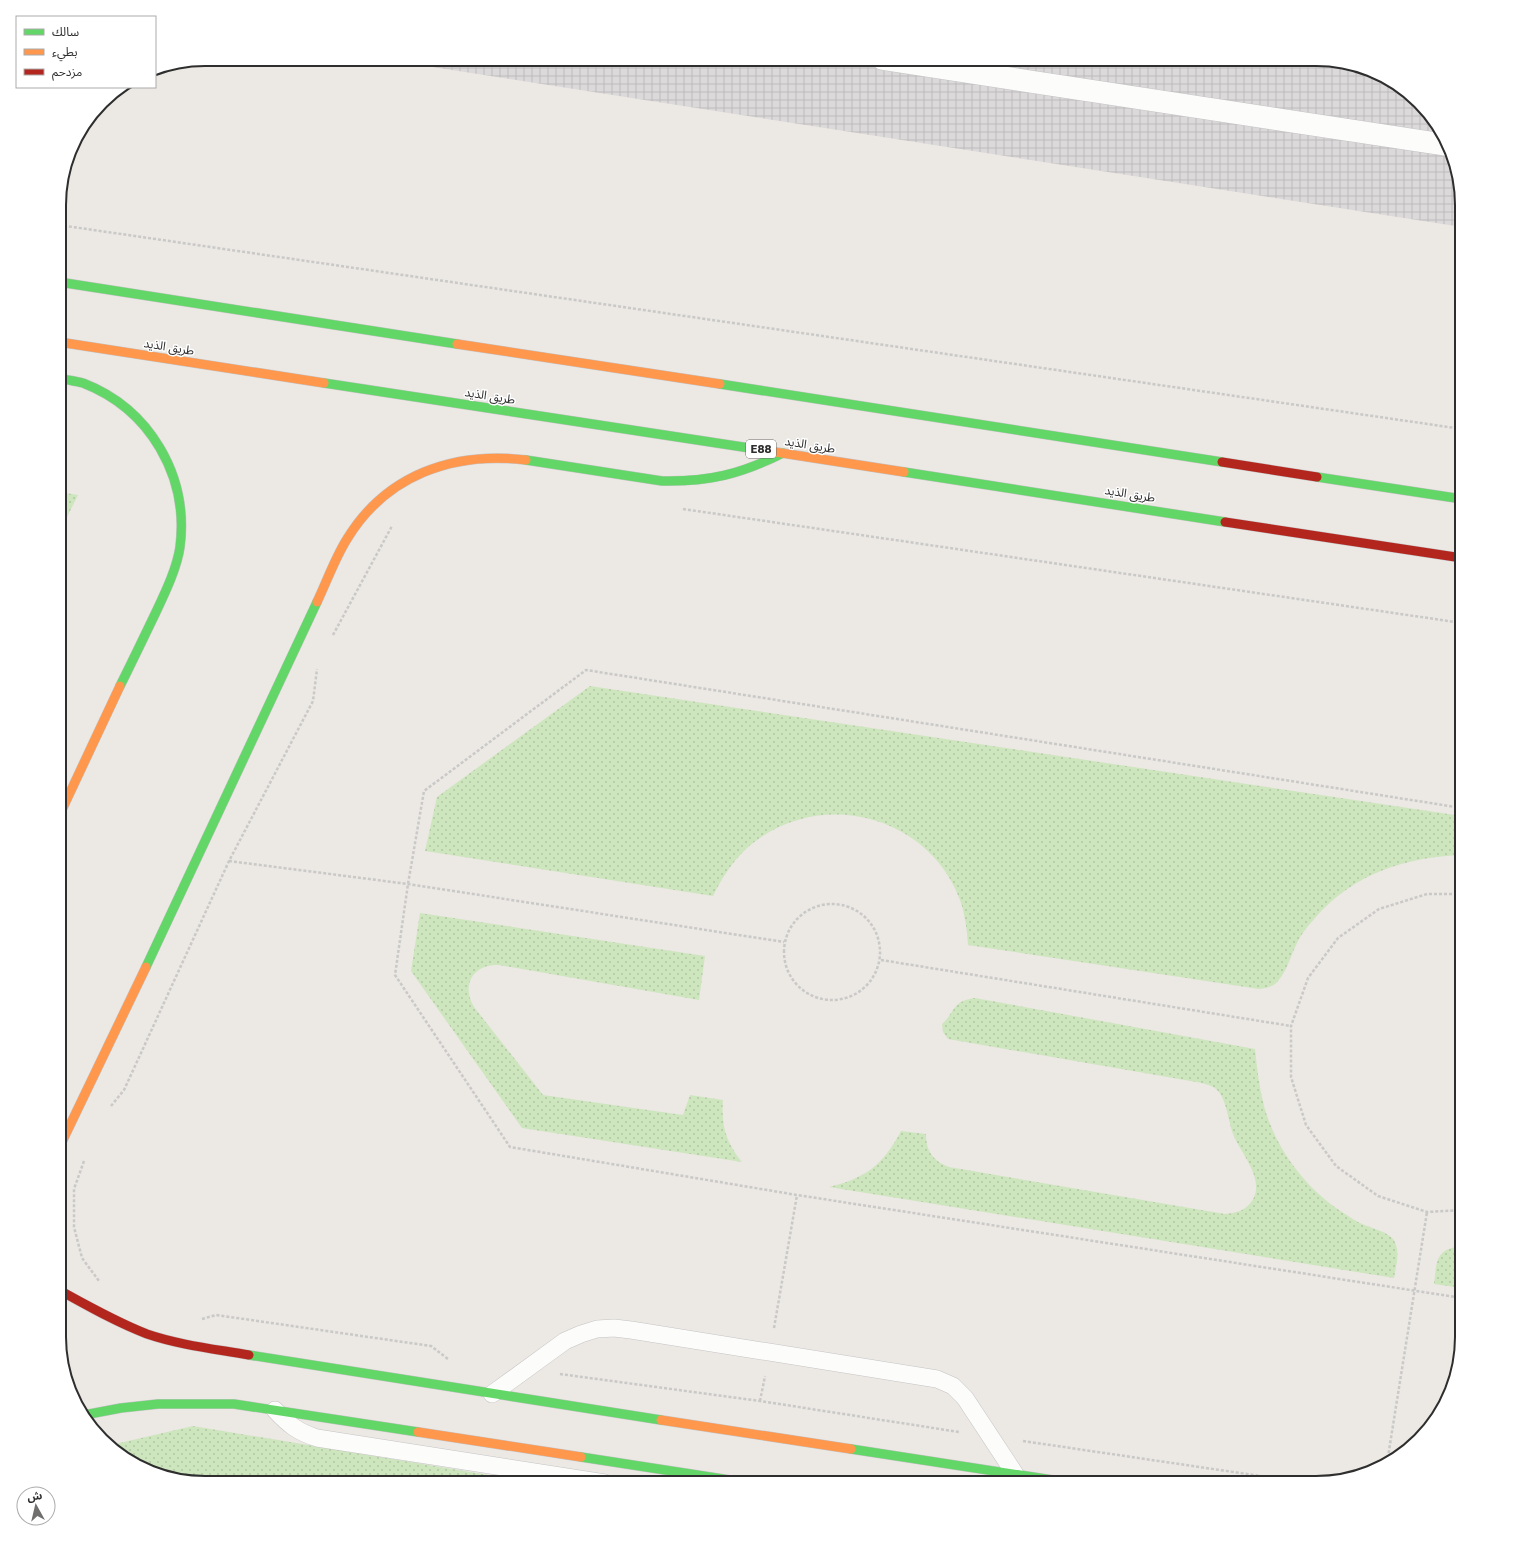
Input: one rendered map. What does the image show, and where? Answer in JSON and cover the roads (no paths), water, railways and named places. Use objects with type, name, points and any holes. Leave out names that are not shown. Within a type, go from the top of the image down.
[{"type":"main road","points":[[66,283],[1455,497]]},
{"type":"main road","name":"طريق الذيد","points":[[66,343],[782,452],[1455,557]]},
{"type":"main road","points":[[66,380],[82,383],[108,396],[132,412],[157,441],[160,447],[173,474],[181,511],[180,548],[169,584],[66,801]]},
{"type":"main road","points":[[66,1133],[199,856],[346,540],[361,519],[379,500],[399,485],[417,475],[435,467],[455,462],[493,458],[530,461],[662,481],[686,482],[709,480],[734,474],[760,465],[782,452]]},
{"type":"main road","points":[[66,1294],[113,1320],[148,1334],[184,1344],[492,1394],[1028,1476]]},
{"type":"main road","points":[[89,1413],[143,1404],[188,1402],[234,1404],[703,1476]]},
{"type":"street","points":[[929,66],[1441,144]]},
{"type":"lane","points":[[492,1394],[566,1342],[581,1334],[597,1329],[614,1328],[937,1379],[953,1386],[965,1398],[1015,1474]]},
{"type":"lane","points":[[275,1410],[286,1423],[300,1433],[317,1438],[560,1476]]}]
